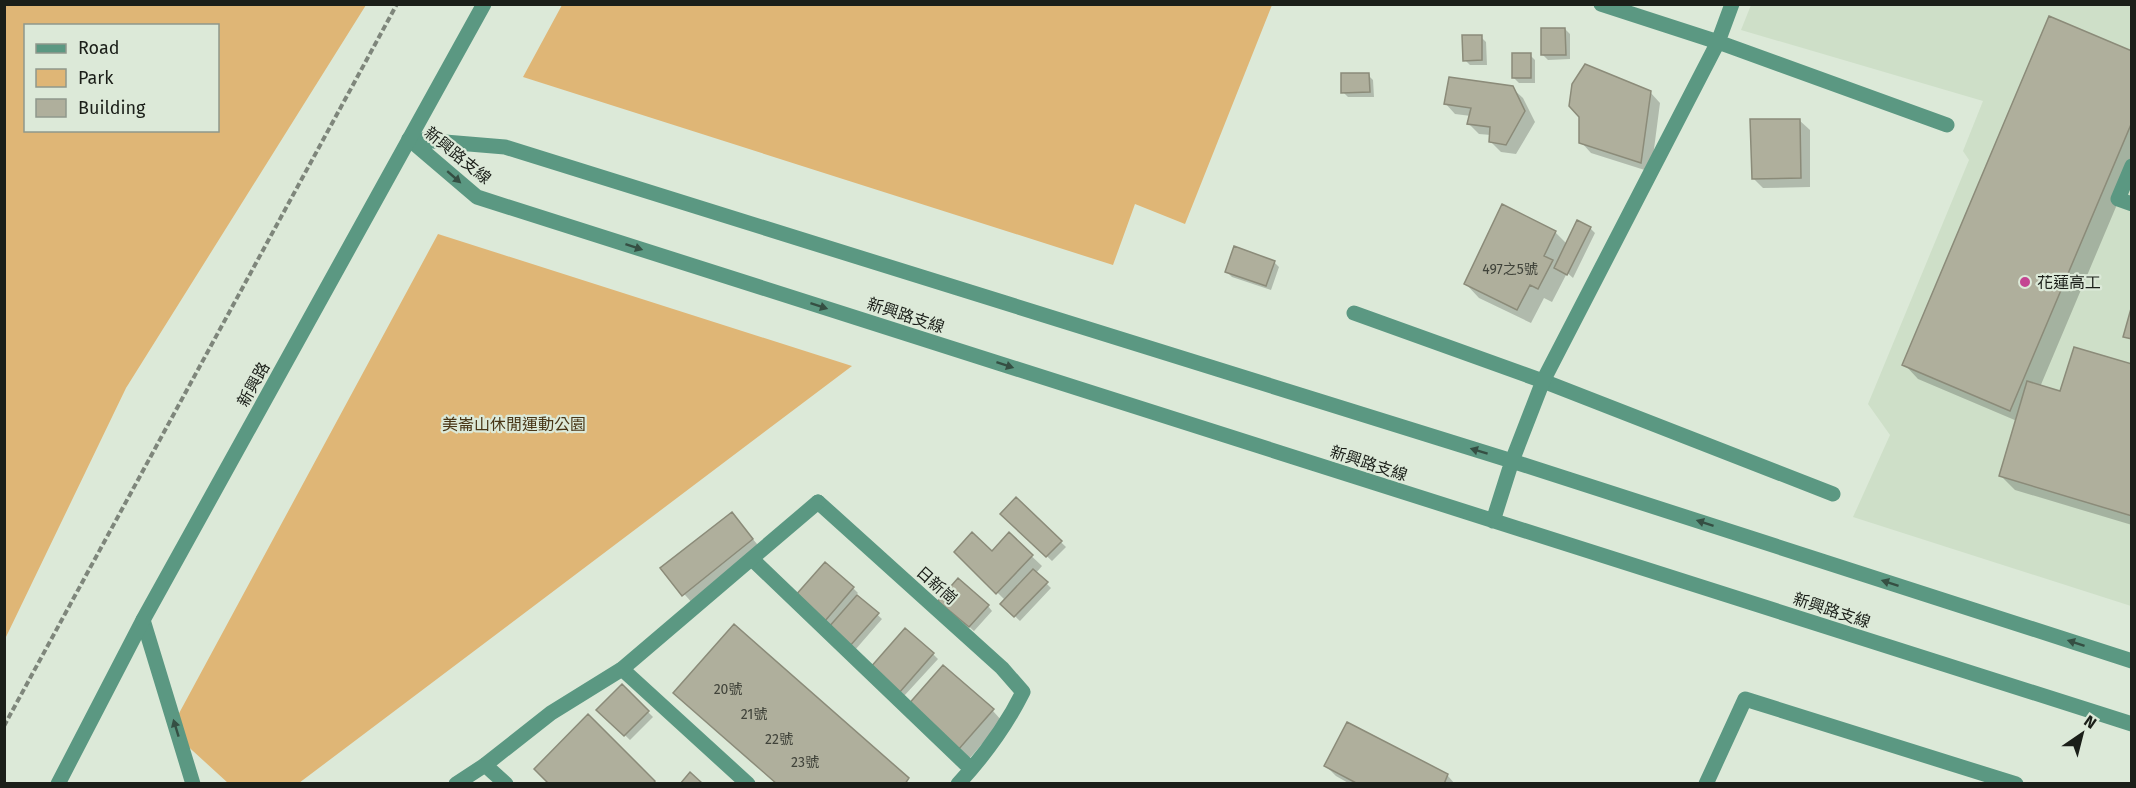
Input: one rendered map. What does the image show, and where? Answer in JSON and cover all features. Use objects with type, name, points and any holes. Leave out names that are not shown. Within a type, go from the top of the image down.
[{"type":"street","name":"新興路","points":[[58,783],[143,621],[484,4]]},
{"type":"street","points":[[1601,4],[1718,42],[1947,125]]},
{"type":"street","points":[[1493,521],[1512,461],[1544,381],[1718,42],[1732,4]]},
{"type":"street","name":"新興路支線","points":[[409,139],[505,147],[1512,461],[2132,661]]},
{"type":"street","name":"新興路支線","points":[[409,139],[477,197],[2132,724]]},
{"type":"street","points":[[2132,166],[2118,199],[2132,204]]},
{"type":"street","points":[[1354,313],[1544,381],[1833,494]]},
{"type":"street","name":"日新崗","points":[[456,783],[485,765],[551,713],[622,669],[818,502],[1002,668],[1023,692],[1008,721],[971,769],[957,783]]},
{"type":"street","points":[[752,559],[971,769]]},
{"type":"street","points":[[143,621],[194,783]]},
{"type":"street","points":[[622,669],[748,783]]},
{"type":"street","points":[[1706,783],[1745,699],[2016,783]]},
{"type":"street","points":[[485,765],[506,783]]},
{"type":"path","points":[[4,726],[397,4]]},
{"type":"shaded area","name":"花蓮高工","points":[[1751,5],[2131,5],[2131,606],[1853,517],[1890,435],[1868,404],[1969,160],[1963,151],[1983,101],[1741,30]]},
{"type":"green space","points":[[5,4],[366,5],[126,388],[5,639]]},
{"type":"green space","points":[[562,5],[1272,5],[1185,224],[1135,204],[1113,265],[523,77]]},
{"type":"green space","name":"美崙山休閒運動公園","points":[[438,234],[852,366],[299,783],[228,783],[170,730]]},
{"type":"building","points":[[2049,16],[2132,51],[2132,122],[2010,411],[1902,365]]},
{"type":"building","points":[[1541,28],[1565,28],[1566,55],[1541,55]]},
{"type":"building","points":[[1462,35],[1482,35],[1482,60],[1463,61]]},
{"type":"building","points":[[1512,53],[1531,53],[1531,78],[1512,78]]},
{"type":"building","points":[[1585,64],[1651,91],[1641,163],[1579,143],[1579,117],[1569,106],[1572,84]]},
{"type":"building","points":[[1341,73],[1369,73],[1370,92],[1341,93]]},
{"type":"building","points":[[1449,77],[1513,86],[1525,111],[1506,145],[1489,142],[1490,127],[1467,124],[1471,108],[1444,104]]},
{"type":"building","points":[[1750,119],[1800,119],[1801,178],[1752,179]]},
{"type":"building","points":[[1502,204],[1556,231],[1544,256],[1553,260],[1538,289],[1530,285],[1517,310],[1464,284]]},
{"type":"building","points":[[1577,220],[1591,227],[1567,275],[1554,268]]},
{"type":"building","points":[[1234,246],[1275,261],[1266,286],[1225,272]]},
{"type":"building","points":[[2132,305],[2132,339],[2123,337]]},
{"type":"building","points":[[2074,347],[2132,364],[2132,516],[1999,476],[2027,381],[2060,391]]},
{"type":"building","points":[[1016,497],[1062,541],[1046,557],[1000,514]]},
{"type":"building","points":[[732,512],[753,539],[682,596],[660,568]]},
{"type":"building","points":[[972,532],[992,551],[1009,532],[1033,555],[996,594],[954,552]]},
{"type":"building","points":[[825,562],[854,587],[825,621],[795,596]]},
{"type":"building","points":[[1033,569],[1048,582],[1014,617],[1000,604]]},
{"type":"building","points":[[958,578],[989,605],[969,627],[938,601]]},
{"type":"building","points":[[857,595],[879,613],[849,647],[828,628]]},
{"type":"building","points":[[734,624],[909,778],[905,784],[777,784],[673,693]]},
{"type":"building","points":[[905,628],[934,653],[899,693],[870,668]]},
{"type":"building","points":[[943,665],[994,709],[958,750],[907,706]]},
{"type":"building","points":[[622,684],[649,711],[624,736],[596,710]]},
{"type":"building","points":[[588,714],[655,781],[653,784],[549,784],[534,769]]},
{"type":"building","points":[[1347,722],[1448,774],[1444,784],[1358,784],[1324,766]]},
{"type":"building","points":[[690,772],[703,784],[680,784]]},
{"type":"place","name":"花蓮高工","points":[[2025,282]]}]
